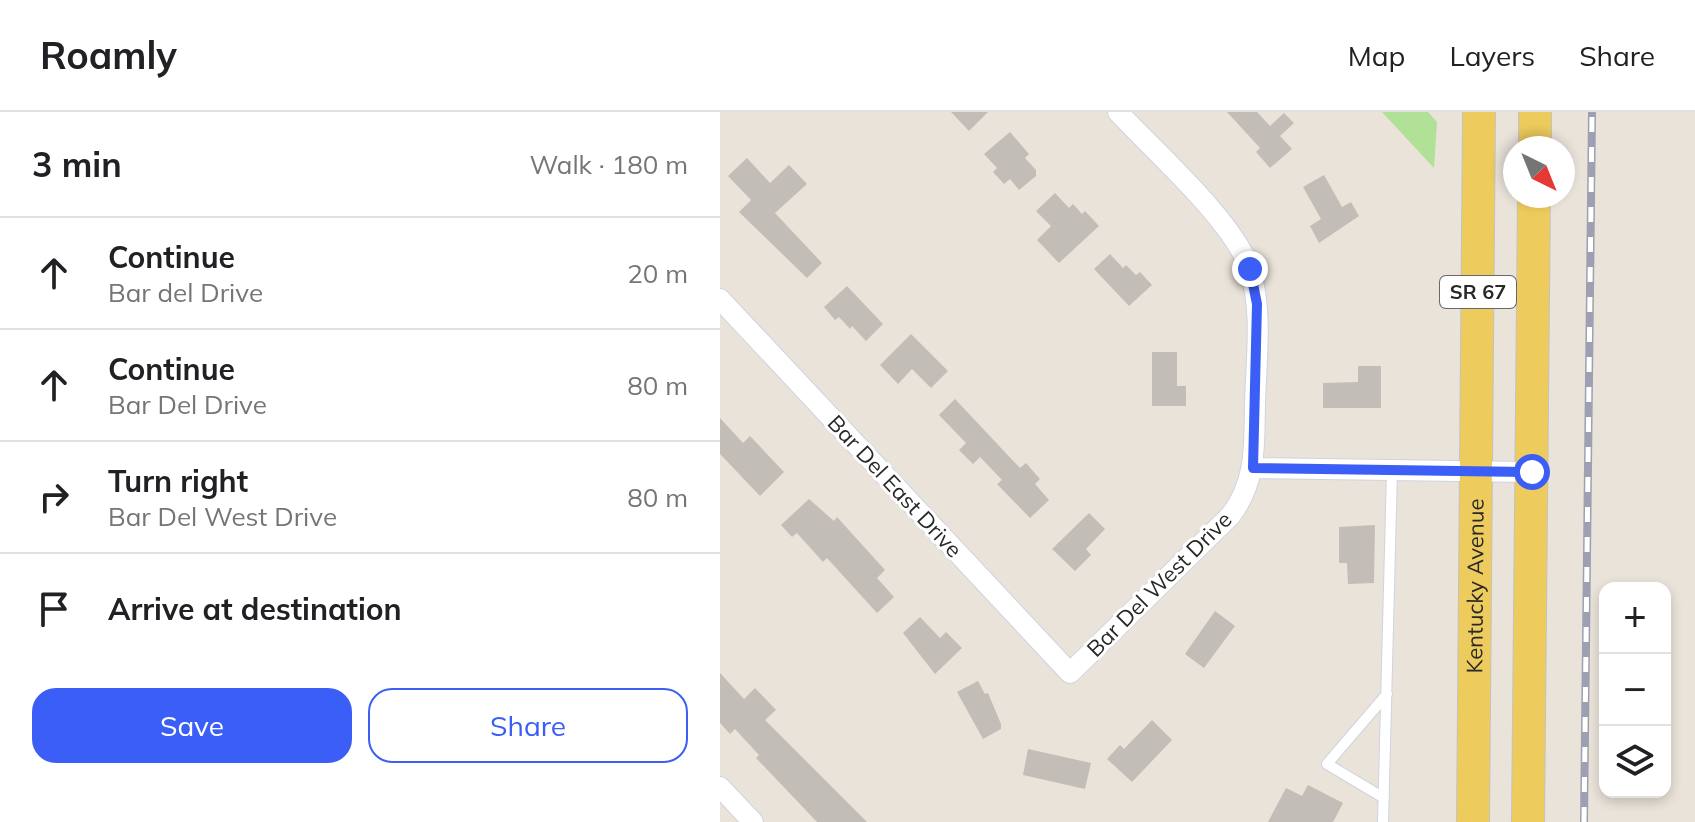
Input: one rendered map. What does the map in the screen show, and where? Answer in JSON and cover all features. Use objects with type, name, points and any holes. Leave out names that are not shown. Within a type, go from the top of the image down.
[{"type":"main road","name":"Kentucky Avenue","points":[[1473,822],[1479,112]]},
{"type":"main road","points":[[1535,112],[1535,136]]},
{"type":"main road","name":"SR 67","points":[[1528,822],[1534,208]]},
{"type":"street","name":"Bar Del West Drive","points":[[1070,673],[1231,515],[1242,499],[1253,468],[1257,304],[1250,269],[1229,231],[1118,112]]},
{"type":"street","name":"Bar Del East Drive","points":[[720,299],[1070,673]]},
{"type":"street","points":[[1253,468],[1532,472]]},
{"type":"street","points":[[721,791],[753,822]]},
{"type":"lane","points":[[1383,822],[1392,470]]},
{"type":"lane","points":[[1384,798],[1327,764],[1387,694]]},
{"type":"green space","points":[[1382,112],[1428,112],[1437,122],[1434,168]]},
{"type":"building","points":[[951,112],[988,112],[969,131]]},
{"type":"building","points":[[1227,112],[1257,112],[1270,126],[1284,113],[1294,123],[1280,136],[1292,149],[1270,168],[1256,152],[1260,148]]},
{"type":"building","points":[[1010,132],[1029,154],[1025,158],[1036,170],[1036,176],[1019,190],[1010,179],[1004,184],[993,172],[997,168],[984,154]]},
{"type":"building","points":[[747,158],[770,183],[789,165],[807,184],[775,213],[822,263],[807,278],[739,212],[751,200],[728,176]]},
{"type":"building","points":[[1324,175],[1342,207],[1351,202],[1359,216],[1319,243],[1310,226],[1321,219],[1303,187]]},
{"type":"building","points":[[1055,193],[1069,208],[1073,204],[1082,214],[1085,211],[1099,226],[1059,263],[1037,240],[1051,226],[1036,211]]},
{"type":"building","points":[[1110,254],[1123,268],[1126,265],[1136,275],[1140,272],[1152,285],[1129,306],[1094,269]]},
{"type":"building","points":[[847,286],[883,324],[866,341],[839,317],[835,320],[824,307]]},
{"type":"building","points":[[911,334],[948,371],[931,388],[912,369],[898,384],[880,365]]},
{"type":"building","points":[[1152,352],[1177,352],[1177,386],[1186,386],[1186,406],[1152,406]]},
{"type":"building","points":[[1358,366],[1381,366],[1381,408],[1323,408],[1323,383],[1358,382]]},
{"type":"building","points":[[955,399],[1020,468],[1026,463],[1040,479],[1035,484],[1049,500],[1030,518],[997,484],[1002,480],[980,457],[973,464],[959,450],[966,443],[939,415]]},
{"type":"building","points":[[720,418],[743,443],[750,436],[784,472],[760,496],[720,454]]},
{"type":"building","points":[[809,499],[834,521],[837,517],[885,570],[877,578],[894,597],[877,613],[827,558],[823,562],[797,533],[792,537],[781,525]]},
{"type":"building","points":[[1089,513],[1105,529],[1086,549],[1091,555],[1075,571],[1052,549]]},
{"type":"building","points":[[1375,525],[1374,583],[1348,584],[1347,563],[1339,563],[1339,527]]},
{"type":"building","points":[[1215,611],[1235,626],[1204,668],[1185,654]]},
{"type":"building","points":[[920,617],[940,638],[946,632],[962,648],[935,674],[903,633]]},
{"type":"building","points":[[720,673],[744,699],[755,688],[776,710],[765,720],[867,822],[817,822],[756,758],[759,755],[735,729],[730,734],[720,723]]},
{"type":"building","points":[[978,681],[985,694],[988,693],[1001,724],[1001,729],[983,739],[957,692]]},
{"type":"building","points":[[1152,720],[1172,740],[1132,782],[1107,759],[1120,745],[1124,749]]},
{"type":"building","points":[[1028,749],[1091,763],[1085,789],[1023,775]]},
{"type":"building","points":[[1308,785],[1343,803],[1333,822],[1268,822],[1286,788],[1302,796]]},
{"type":"railway","points":[[1584,822],[1592,112]]},
{"type":"route","points":[[1250,269],[1257,304],[1253,468],[1532,472]]}]
